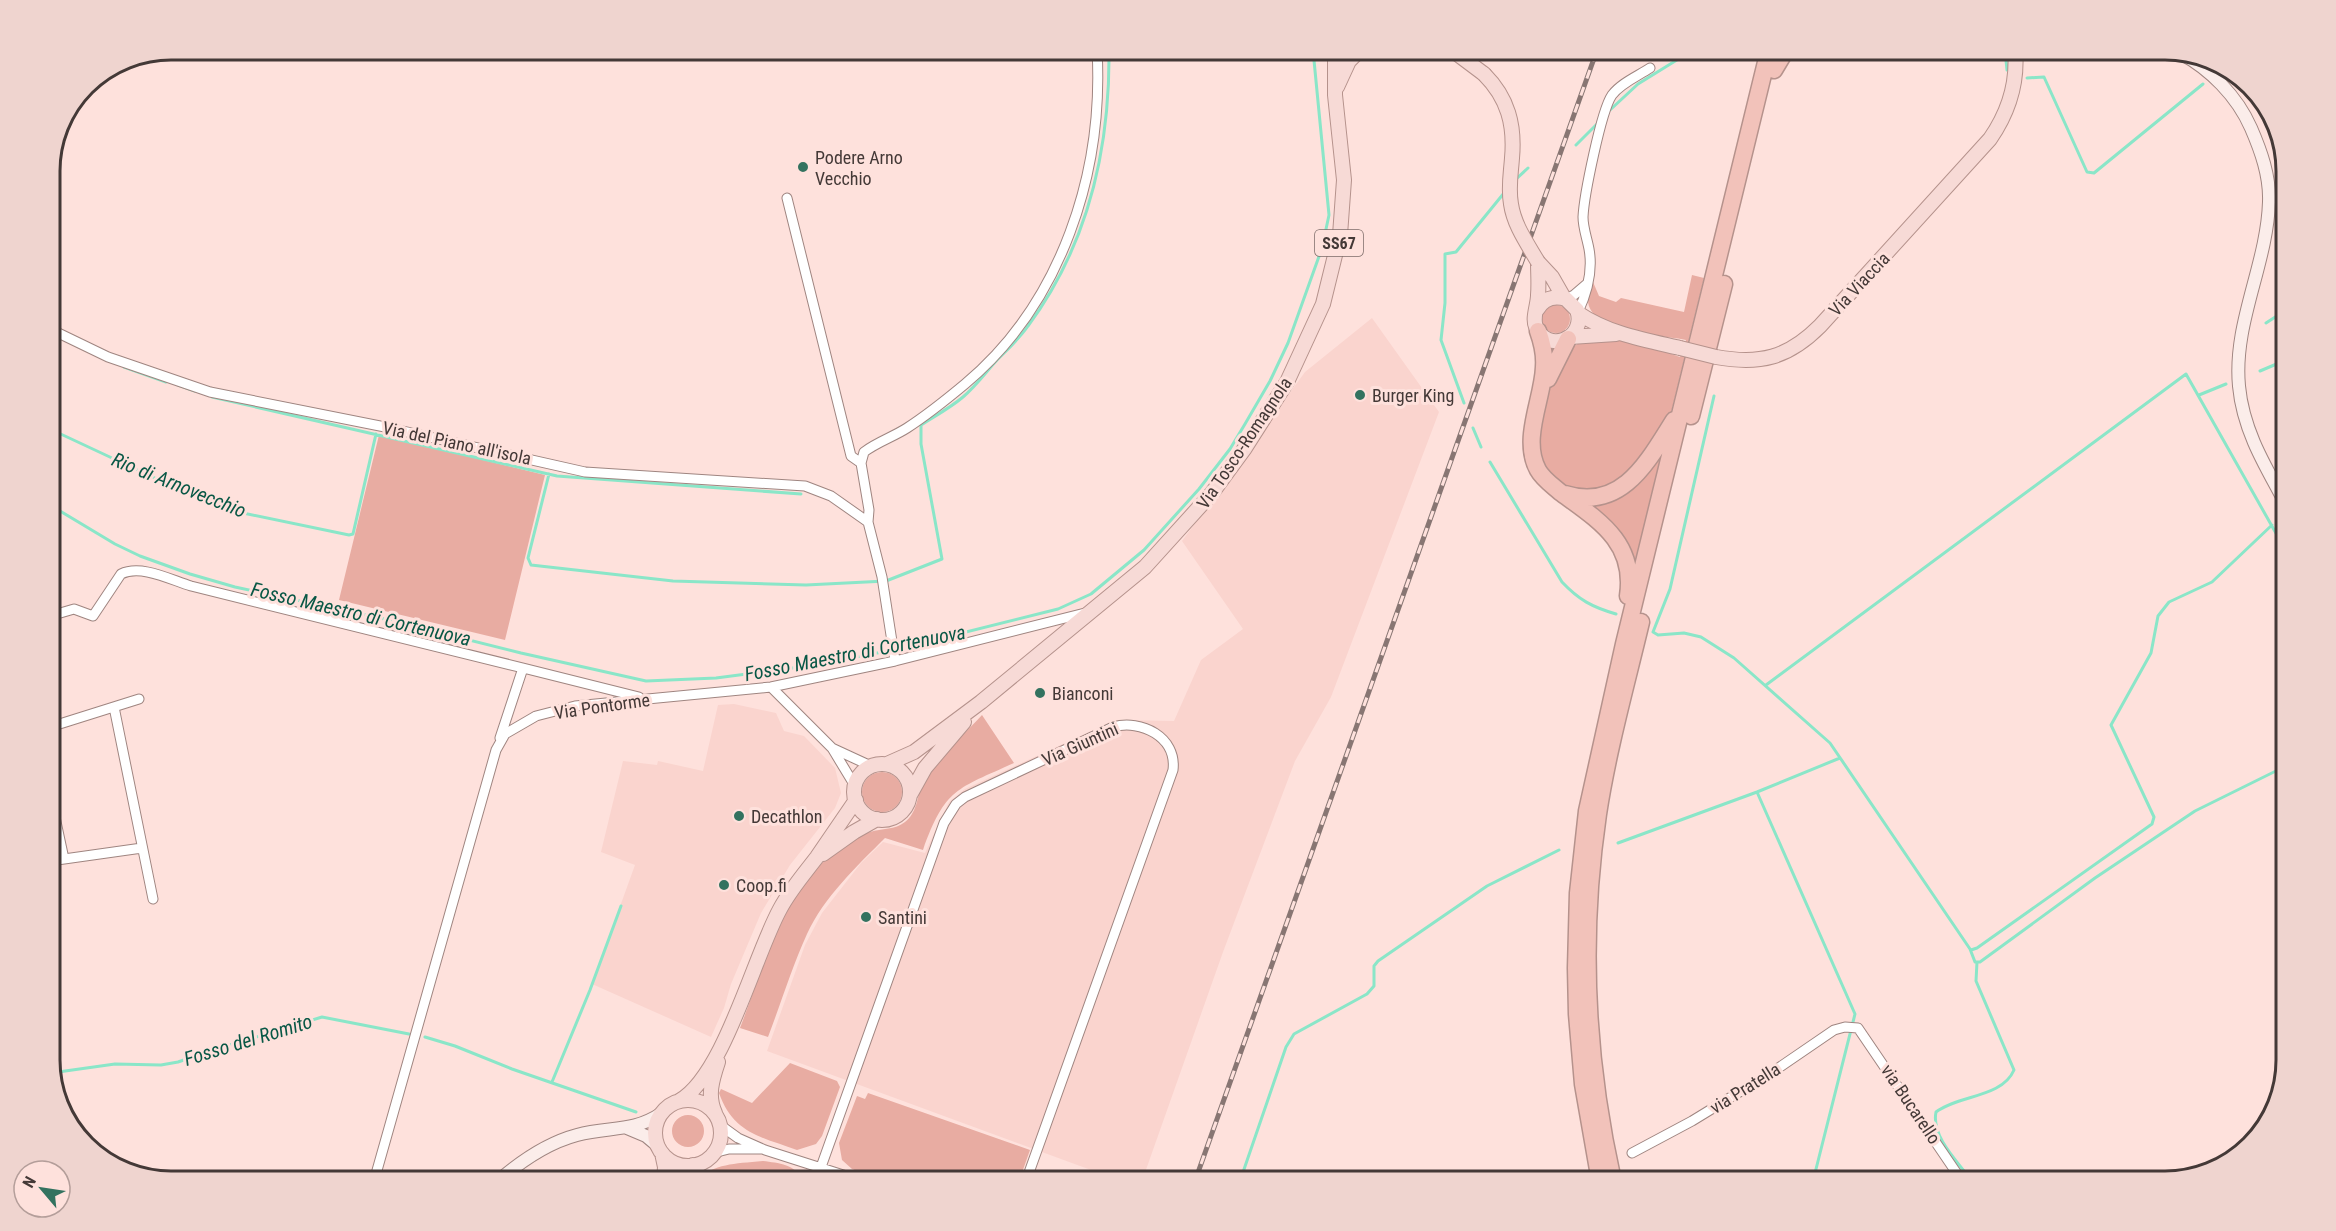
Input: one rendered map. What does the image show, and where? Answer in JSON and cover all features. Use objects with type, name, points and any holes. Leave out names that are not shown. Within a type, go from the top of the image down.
[{"type":"highway","points":[[1598,1171],[1590,1133],[1580,1051],[1576,968],[1587,811],[1624,644],[1766,60]]},
{"type":"highway","points":[[1611,1171],[1598,1110],[1589,1030],[1588,926],[1599,812],[1619,713],[1776,60]]},
{"type":"highway","points":[[1774,70],[1780,60]]},
{"type":"highway","points":[[1538,331],[1544,364],[1532,443],[1533,459],[1543,478],[1609,530],[1624,554],[1629,581],[1624,644]]},
{"type":"highway","points":[[1539,402],[1554,363],[1569,338]]},
{"type":"highway","points":[[1561,492],[1588,498],[1606,495],[1619,488],[1635,476],[1651,456],[1682,409]]},
{"type":"main road","name":"Via Tosco-Romagnola","points":[[981,702],[1145,567],[1195,514],[1245,448],[1287,382],[1320,311],[1330,283],[1340,235],[1344,180],[1335,95],[1335,60]]},
{"type":"main road","name":"Via Tosco-Romagnola","points":[[1335,95],[1342,73],[1352,60]]},
{"type":"main road","points":[[1465,60],[1484,74],[1498,90],[1511,118],[1514,141],[1509,189],[1517,226],[1538,262],[1578,312],[1595,323],[1624,335]]},
{"type":"main road","points":[[2015,60],[2015,73]]},
{"type":"main road","points":[[2015,73],[2022,60]]},
{"type":"main road","name":"Via Viaccia","points":[[1624,335],[1716,357],[1743,361],[1765,359],[1787,352],[1807,339],[1983,147],[2002,119],[2015,73]]},
{"type":"main road","points":[[1538,262],[1535,322],[1538,331],[1551,340],[1560,341],[1598,334],[1624,335]]},
{"type":"main road","points":[[1537,310],[1547,300],[1556,297],[1565,298]]},
{"type":"main road","points":[[1569,338],[1578,326],[1578,312]]},
{"type":"main road","points":[[687,1171],[693,1165],[708,1159],[718,1145],[718,1120],[711,1105],[710,1092],[723,1043],[761,950],[779,910],[801,875],[816,858],[855,793],[859,776],[871,766],[887,764],[914,752],[981,702]]},
{"type":"main road","points":[[816,858],[877,819],[895,817],[907,804],[925,768],[981,702]]},
{"type":"main road","points":[[887,764],[900,770],[906,777],[910,795]]},
{"type":"main road","points":[[855,793],[861,811],[877,819]]},
{"type":"main road","points":[[664,1171],[655,1129],[662,1113],[690,1093],[723,1043]]},
{"type":"main road","points":[[679,1101],[700,1102],[709,1107],[718,1120]]},
{"type":"main road","points":[[660,1150],[676,1163],[693,1165]]},
{"type":"street","points":[[894,654],[882,577],[868,522],[861,463],[864,453],[906,429],[967,382],[1015,330],[1051,275],[1072,230],[1090,157],[1097,120],[1097,60]]},
{"type":"street","points":[[2201,66],[2235,101],[2247,119],[2266,168],[2270,202],[2262,249],[2241,337],[2238,384],[2242,411],[2255,449],[2276,486]]},
{"type":"street","points":[[1578,312],[1588,283],[1590,260],[1584,225],[1584,206],[1605,110],[1613,94],[1620,87],[1650,68]]},
{"type":"street","points":[[787,198],[851,456],[861,463]]},
{"type":"street","points":[[1565,298],[1574,295],[1588,283]]},
{"type":"street","name":"Via del Piano all'isola","points":[[60,334],[108,357],[210,392],[385,427],[585,472],[805,486],[831,496],[868,522]]},
{"type":"street","points":[[60,613],[74,609],[93,616],[121,574],[128,570],[141,571],[190,586],[647,699]]},
{"type":"street","name":"Via Pontorme","points":[[377,1171],[496,750],[505,734],[536,716],[575,706],[771,687],[894,654],[1090,612]]},
{"type":"street","points":[[496,750],[522,668]]},
{"type":"street","points":[[771,687],[832,748],[855,793]]},
{"type":"street","points":[[60,724],[138,699]]},
{"type":"street","points":[[114,707],[153,899]]},
{"type":"street","name":"Via Giuntini","points":[[821,1167],[944,823],[952,809],[965,797],[1113,727],[1128,724],[1137,726],[1158,734],[1168,744],[1173,753],[1173,770],[1030,1171]]},
{"type":"street","points":[[832,748],[871,766]]},
{"type":"street","points":[[60,840],[64,859]]},
{"type":"street","points":[[60,860],[142,848]]},
{"type":"street","name":"via Pratella","points":[[1632,1153],[1777,1069],[1834,1030],[1845,1027],[1858,1028]]},
{"type":"street","name":"via Bucarello","points":[[1858,1028],[1955,1171]]},
{"type":"street","points":[[511,1171],[527,1158],[564,1139],[606,1129],[627,1128],[647,1122],[662,1113]]},
{"type":"street","points":[[718,1120],[738,1138],[765,1150],[832,1171]]},
{"type":"street","points":[[627,1128],[646,1136],[660,1150]]},
{"type":"street","points":[[713,1153],[729,1149],[765,1150]]},
{"type":"shaded area","points":[[1692,275],[1704,278],[1671,413],[1659,437],[1614,488],[1573,492],[1546,471],[1539,449],[1543,414],[1548,395],[1563,360],[1572,348],[1582,342],[1606,339],[1631,342],[1680,357],[1686,340],[1628,330],[1600,319],[1591,311],[1588,300],[1593,282],[1599,296],[1616,302],[1621,298],[1684,312]]},
{"type":"shaded area","points":[[1556,305],[1566,309],[1570,319],[1566,329],[1556,333],[1546,329],[1542,319],[1546,309]]},
{"type":"shaded area","points":[[1372,318],[1439,412],[1331,697],[1295,761],[1223,952],[1146,1171],[1094,1171],[767,1051],[805,945],[822,913],[861,863],[883,842],[925,853],[949,802],[965,789],[1115,720],[1174,721],[1201,660],[1243,629],[1182,541],[1305,372]]},
{"type":"shaded area","points":[[379,435],[545,475],[505,640],[339,600]]},
{"type":"shaded area","points":[[1665,449],[1635,574],[1586,503]]},
{"type":"shaded area","points":[[734,704],[776,713],[784,731],[804,736],[835,768],[841,793],[835,808],[790,865],[761,913],[711,1037],[592,984],[635,865],[601,852],[623,761],[657,765],[658,761],[703,771],[718,705]]},
{"type":"shaded area","points":[[982,715],[1014,763],[955,793],[938,814],[923,850],[885,838],[842,883],[814,920],[796,959],[768,1037],[740,1028],[778,929],[805,883],[822,863],[852,840],[905,822],[914,810],[927,775],[949,748]]},
{"type":"shaded area","points":[[882,772],[896,778],[902,792],[896,806],[882,812],[868,806],[862,792],[868,778]]},
{"type":"shaded area","points":[[790,1063],[837,1081],[840,1087],[822,1136],[816,1144],[797,1150],[760,1137],[740,1125],[732,1117],[719,1093],[721,1089],[752,1103]]},
{"type":"shaded area","points":[[868,1093],[1030,1150],[1023,1171],[858,1171],[852,1169],[842,1160],[839,1143],[857,1096],[865,1099]]},
{"type":"shaded area","points":[[688,1115],[699,1120],[704,1131],[699,1142],[688,1147],[677,1142],[672,1131],[677,1120]]},
{"type":"shaded area","points":[[763,1161],[781,1164],[796,1171],[710,1171],[734,1164]]},
{"type":"waterway","points":[[549,474],[528,558],[531,565],[673,581],[806,585],[886,581],[942,559],[921,444],[921,425],[963,397],[1017,340],[1049,295],[1066,263],[1080,229],[1100,159],[1105,124],[1109,60]]},
{"type":"waterway","name":"Fosso Maestro di Cortenuova","points":[[60,511],[115,544],[140,556],[190,574],[235,587],[389,620],[646,681],[716,678],[808,666],[898,649],[1058,609],[1091,594],[1144,550],[1199,489],[1230,449],[1270,381],[1288,343],[1322,248],[1329,215],[1314,60]]},
{"type":"waterway","points":[[1610,110],[1638,84],[1677,60]]},
{"type":"waterway","points":[[2006,60],[2007,70]]},
{"type":"waterway","points":[[2027,78],[2044,77],[2087,172],[2094,173],[2203,84]]},
{"type":"waterway","points":[[1576,145],[1597,124]]},
{"type":"waterway","points":[[1514,181],[1528,168]]},
{"type":"waterway","points":[[1464,403],[1441,340],[1445,303],[1445,254],[1456,252],[1504,193]]},
{"type":"waterway","points":[[2266,323],[2276,316]]},
{"type":"waterway","points":[[2260,371],[2276,364]]},
{"type":"waterway","points":[[124,367],[166,382]]},
{"type":"waterway","points":[[1766,685],[2186,374],[2276,533]]},
{"type":"waterway","points":[[2199,395],[2226,384]]},
{"type":"waterway","points":[[178,385],[195,391]]},
{"type":"waterway","points":[[1714,396],[1670,589],[1653,632],[1658,635],[1684,633],[1701,637],[1734,658],[1830,743],[1970,949],[1977,962],[1976,981],[2014,1070],[2000,1086],[1945,1106],[1936,1112],[1938,1131],[1942,1140],[1964,1171]]},
{"type":"waterway","points":[[212,397],[557,476],[801,494]]},
{"type":"waterway","points":[[1473,428],[1481,447]]},
{"type":"waterway","name":"Rio di Arnovecchio","points":[[60,434],[159,480],[243,513],[349,535],[353,534],[376,434]]},
{"type":"waterway","points":[[1490,462],[1562,582],[1586,602],[1616,614]]},
{"type":"waterway","points":[[1971,950],[2152,824],[2154,817],[2111,725],[2151,653],[2158,616],[2169,602],[2212,582],[2272,525]]},
{"type":"waterway","points":[[1618,843],[1757,792],[1840,758]]},
{"type":"waterway","points":[[1977,962],[2095,878],[2195,811],[2276,771]]},
{"type":"waterway","points":[[1757,792],[1855,1014],[1816,1171]]},
{"type":"waterway","points":[[1243,1171],[1286,1047],[1294,1034],[1367,994],[1374,986],[1374,966],[1378,961],[1487,886],[1559,850]]},
{"type":"waterway","points":[[552,1082],[621,906]]},
{"type":"waterway","name":"Fosso del Romito","points":[[61,1072],[115,1064],[161,1065],[178,1062],[322,1017],[409,1034]]},
{"type":"waterway","points":[[425,1037],[636,1112]]},
{"type":"railway","points":[[1199,1171],[1593,60]]},
{"type":"place","name":"Podere Arno Vecchio","points":[[803,167]]},
{"type":"place","name":"Burger King","points":[[1360,395]]},
{"type":"place","name":"Bianconi","points":[[1040,693]]},
{"type":"place","name":"Decathlon","points":[[739,816]]},
{"type":"place","name":"Coop.fi","points":[[724,885]]},
{"type":"place","name":"Santini","points":[[866,917]]}]
